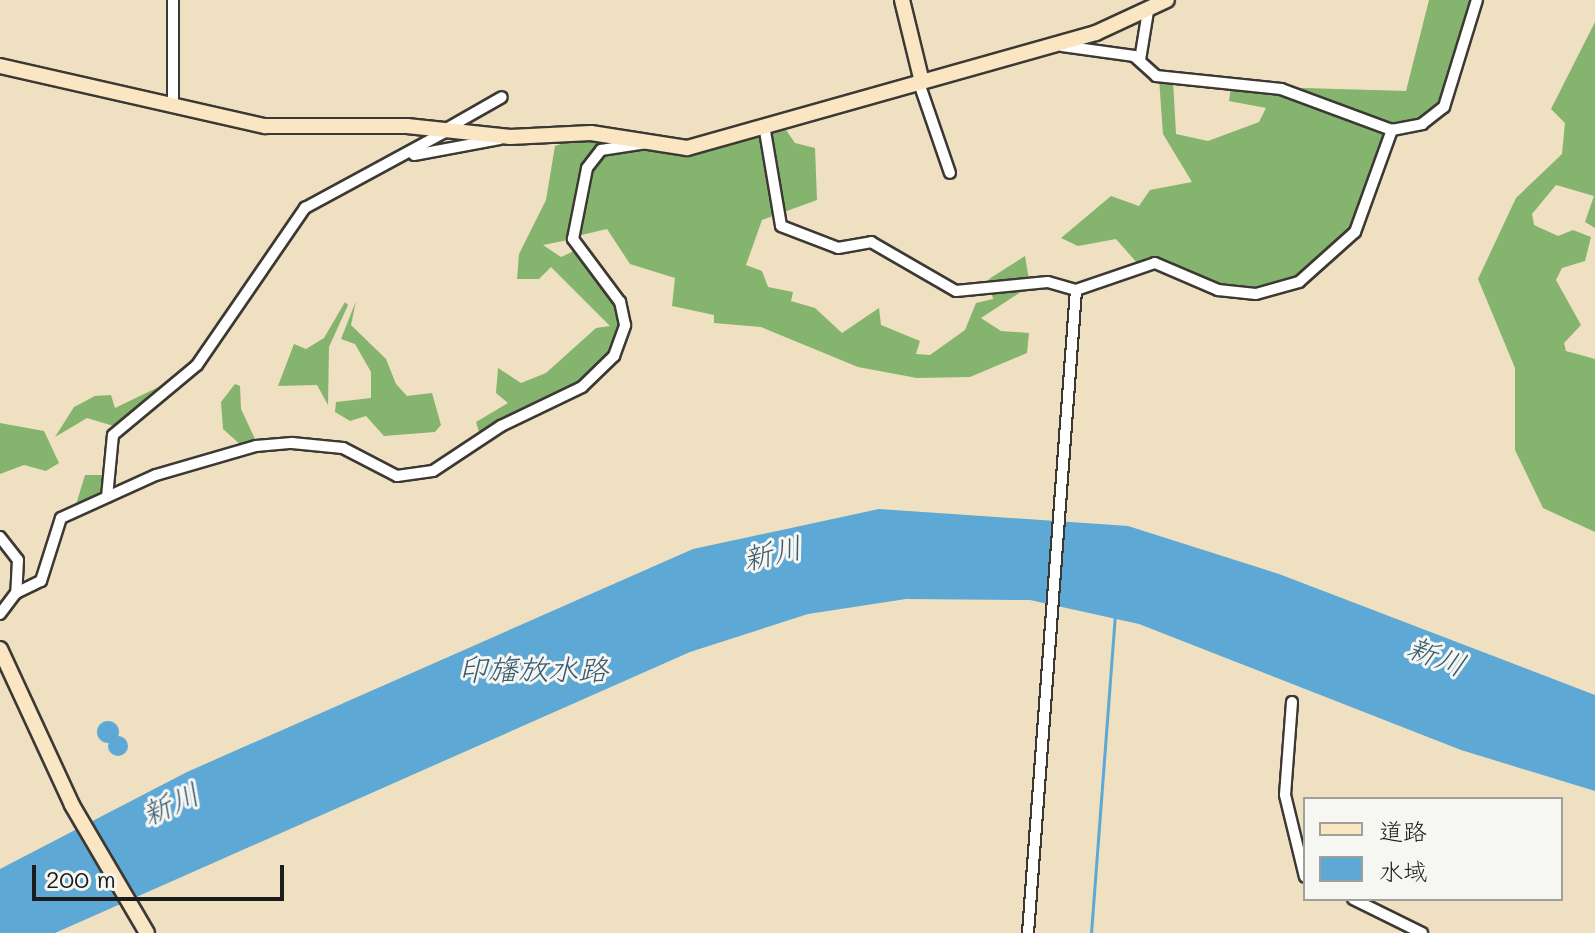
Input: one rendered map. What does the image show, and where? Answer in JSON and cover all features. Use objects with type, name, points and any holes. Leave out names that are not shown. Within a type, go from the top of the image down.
[{"type":"street","points":[[173,0],[173,106]]},
{"type":"street","points":[[902,0],[921,83],[950,173]]},
{"type":"street","points":[[411,155],[510,137],[591,133],[687,148],[765,131],[1052,46],[1148,11],[1167,0]]},
{"type":"street","points":[[1052,46],[1140,60],[1156,76],[1281,89],[1392,130],[1422,124],[1444,107],[1477,0]]},
{"type":"street","points":[[1140,60],[1148,11]]},
{"type":"street","points":[[0,66],[265,126],[448,129],[510,137]]},
{"type":"street","points":[[107,497],[113,435],[197,365],[298,216],[411,155],[502,97]]},
{"type":"street","points":[[765,131],[776,164],[776,213],[791,234],[838,248],[871,242],[956,291],[1048,282],[1076,290],[1155,263],[1218,290],[1287,288],[1355,232],[1392,130]]},
{"type":"street","points":[[0,614],[16,593],[41,581],[61,518],[172,469],[276,443],[343,448],[397,476],[433,471],[501,426],[582,387],[614,356],[625,325],[620,302],[573,239],[587,168],[601,150],[646,143]]},
{"type":"street","points":[[1028,933],[1050,614],[1065,503],[1076,290]]},
{"type":"street","points":[[0,537],[18,560],[16,593]]},
{"type":"street","points":[[0,649],[74,809],[147,933]]},
{"type":"street","points":[[1292,702],[1285,795],[1303,869]]},
{"type":"street","points":[[1357,901],[1422,933]]},
{"type":"green space","points":[[1429,0],[1475,0],[1442,105],[1422,121],[1381,130],[1386,141],[1361,213],[1344,239],[1289,285],[1218,287],[1160,261],[1138,264],[1116,239],[1078,246],[1061,238],[1111,196],[1139,206],[1150,190],[1192,182],[1163,134],[1159,78],[1173,81],[1176,134],[1208,141],[1259,122],[1266,108],[1229,101],[1231,86],[1406,91]]},
{"type":"green space","points":[[1595,22],[1595,228],[1585,222],[1594,196],[1556,185],[1532,214],[1534,225],[1558,236],[1573,230],[1591,237],[1585,261],[1562,268],[1556,280],[1581,325],[1564,343],[1566,351],[1595,359],[1595,532],[1543,508],[1515,450],[1515,368],[1478,279],[1516,198],[1562,154],[1565,123],[1551,109]]},
{"type":"green space","points":[[786,130],[795,143],[815,148],[817,200],[762,220],[746,265],[762,271],[768,287],[793,292],[791,301],[815,308],[842,333],[879,308],[881,325],[920,341],[916,354],[930,355],[965,330],[976,303],[993,299],[989,279],[1025,256],[1030,286],[981,318],[1001,331],[1029,333],[1027,353],[970,377],[917,378],[858,367],[761,327],[714,323],[714,315],[672,306],[675,278],[630,264],[607,229],[577,236],[580,208],[573,209],[568,240],[543,245],[561,257],[576,250],[615,301],[624,327],[616,347],[574,389],[479,432],[476,422],[508,403],[496,393],[498,368],[521,383],[546,373],[596,328],[610,326],[551,267],[539,279],[517,279],[519,254],[546,200],[555,146],[584,137],[680,155]]},
{"type":"green space","points":[[356,301],[351,325],[386,359],[396,384],[407,396],[432,393],[441,425],[435,432],[384,436],[366,416],[350,421],[335,412],[336,402],[371,398],[371,372],[355,344],[341,339]]},
{"type":"green space","points":[[345,302],[348,305],[329,347],[328,405],[317,385],[278,386],[294,344],[306,349],[324,338]]},
{"type":"green space","points":[[175,379],[117,427],[87,418],[55,437],[74,407],[95,396],[111,395],[115,408]]},
{"type":"green space","points":[[235,384],[240,386],[241,409],[257,443],[242,446],[223,429],[221,402]]},
{"type":"green space","points":[[0,423],[44,431],[59,463],[46,471],[24,465],[0,474]]},
{"type":"green space","points":[[85,475],[103,475],[102,495],[75,508]]},
{"type":"water","name":"印旛放水路","points":[[879,509],[1128,526],[1279,574],[1595,695],[1595,791],[1461,750],[1139,624],[1030,600],[906,599],[808,614],[690,652],[55,933],[0,933],[0,869],[187,772],[693,549]]},
{"type":"water","points":[[108,721],[119,732],[108,743],[97,732]]},
{"type":"water","points":[[118,736],[125,739],[128,746],[125,753],[118,756],[111,753],[108,746],[111,739]]},
{"type":"waterway","points":[[1091,933],[1115,614]]},
{"type":"water label","name":"新川","points":[[772,552]]},
{"type":"water label","name":"新川","points":[[1437,655]]},
{"type":"water label","name":"新川","points":[[170,803]]}]
